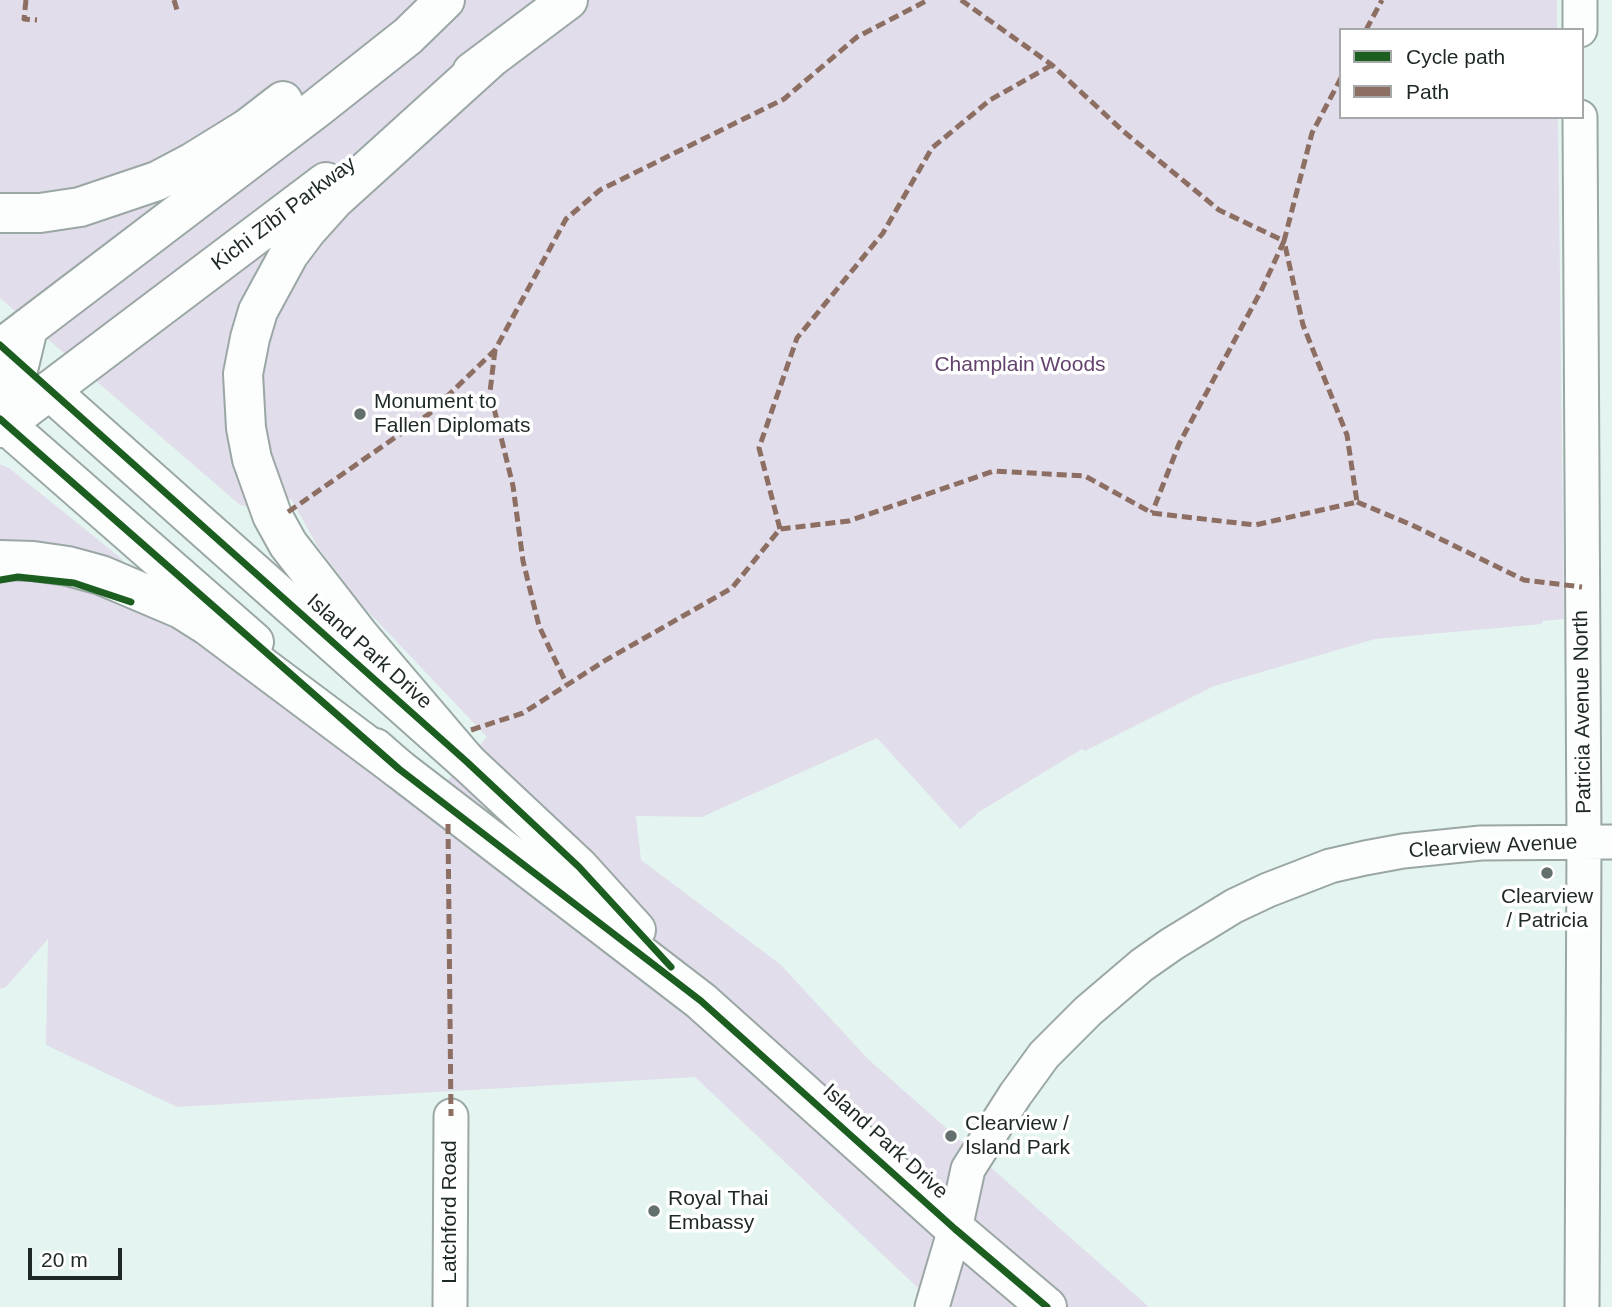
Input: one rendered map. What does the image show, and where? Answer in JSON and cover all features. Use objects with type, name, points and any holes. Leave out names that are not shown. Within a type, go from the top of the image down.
[{"type":"main road","points":[[0,212],[40,213],[80,207],[116,197],[169,174],[248,128],[420,0]]},
{"type":"main road","points":[[2,424],[6,346],[317,108],[408,36],[445,0]]},
{"type":"main road","name":"Kichi Zībī Parkway","points":[[2,424],[50,391],[568,0]]},
{"type":"main road","points":[[467,762],[358,634],[288,544],[272,515],[252,459],[246,428],[243,374],[258,311],[289,254],[307,230],[334,200],[492,57]]},
{"type":"main road","name":"Island Park Drive","points":[[6,346],[50,391],[467,762],[579,867],[701,1001]]},
{"type":"main road","name":"Island Park Drive","points":[[2,424],[399,769],[701,1001],[1046,1307]]},
{"type":"main road","points":[[0,560],[56,564],[101,575],[181,609],[208,626],[399,769]]},
{"type":"street","points":[[1580,0],[1580,28]]},
{"type":"street","name":"Patricia Avenue North","points":[[1580,119],[1598,842],[1582,1307]]},
{"type":"street","name":"Clearview Avenue","points":[[932,1307],[955,1229],[968,1168],[1044,1055],[1088,1011],[1142,965],[1234,906],[1298,877],[1365,858],[1461,845],[1598,842]]},
{"type":"street","name":"Latchford Road","points":[[450,1307],[451,1116]]},
{"type":"green space","name":"Champlain Woods","points":[[0,0],[1557,0],[1557,28],[1339,28],[1339,119],[1558,119],[1564,619],[1542,621],[1542,624],[1375,639],[1214,686],[1085,751],[1082,749],[979,812],[960,829],[877,738],[702,817],[636,816],[641,860],[780,964],[868,1059],[1149,1307],[938,1307],[695,1077],[177,1107],[46,1045],[48,939],[6,987],[0,989],[0,464],[9,468],[122,559],[143,612],[182,630],[268,689],[420,811],[487,737],[360,603],[318,547],[291,499],[257,509],[240,505],[0,298]]},
{"type":"marked path","points":[[26,0],[24,19],[37,20]]},
{"type":"marked path","points":[[174,0],[177,10]]},
{"type":"marked path","points":[[288,512],[429,414],[495,350],[566,219],[600,190],[784,99],[857,37],[928,0]]},
{"type":"marked path","points":[[961,0],[1052,65],[1123,131],[1219,210],[1284,241],[1262,289],[1179,444],[1152,513]]},
{"type":"marked path","points":[[1367,28],[1382,0]]},
{"type":"marked path","points":[[780,529],[759,448],[797,338],[883,233],[932,148],[990,100],[1052,65]]},
{"type":"marked path","points":[[471,730],[523,713],[606,660],[732,588],[780,529],[849,521],[994,471],[1085,476],[1152,513],[1255,525],[1357,502],[1347,435],[1303,325],[1284,241],[1312,133],[1339,82]]},
{"type":"marked path","points":[[495,350],[490,392],[513,486],[523,561],[539,626],[567,685]]},
{"type":"marked path","points":[[1357,502],[1412,525],[1524,580],[1582,587]]},
{"type":"marked path","points":[[448,824],[451,1116]]},
{"type":"cycle path","points":[[0,345],[467,762],[579,867],[671,967]]},
{"type":"cycle path","points":[[0,419],[399,769],[701,1001],[955,1229],[1047,1307]]},
{"type":"cycle path","points":[[0,580],[18,577],[74,583],[131,602]]},
{"type":"place","name":"Monument to Fallen Diplomats","points":[[360,414]]},
{"type":"place","name":"Clearview / Patricia","points":[[1547,873]]},
{"type":"place","name":"Clearview / Island Park","points":[[951,1136]]},
{"type":"place","name":"Royal Thai Embassy","points":[[654,1211]]}]
